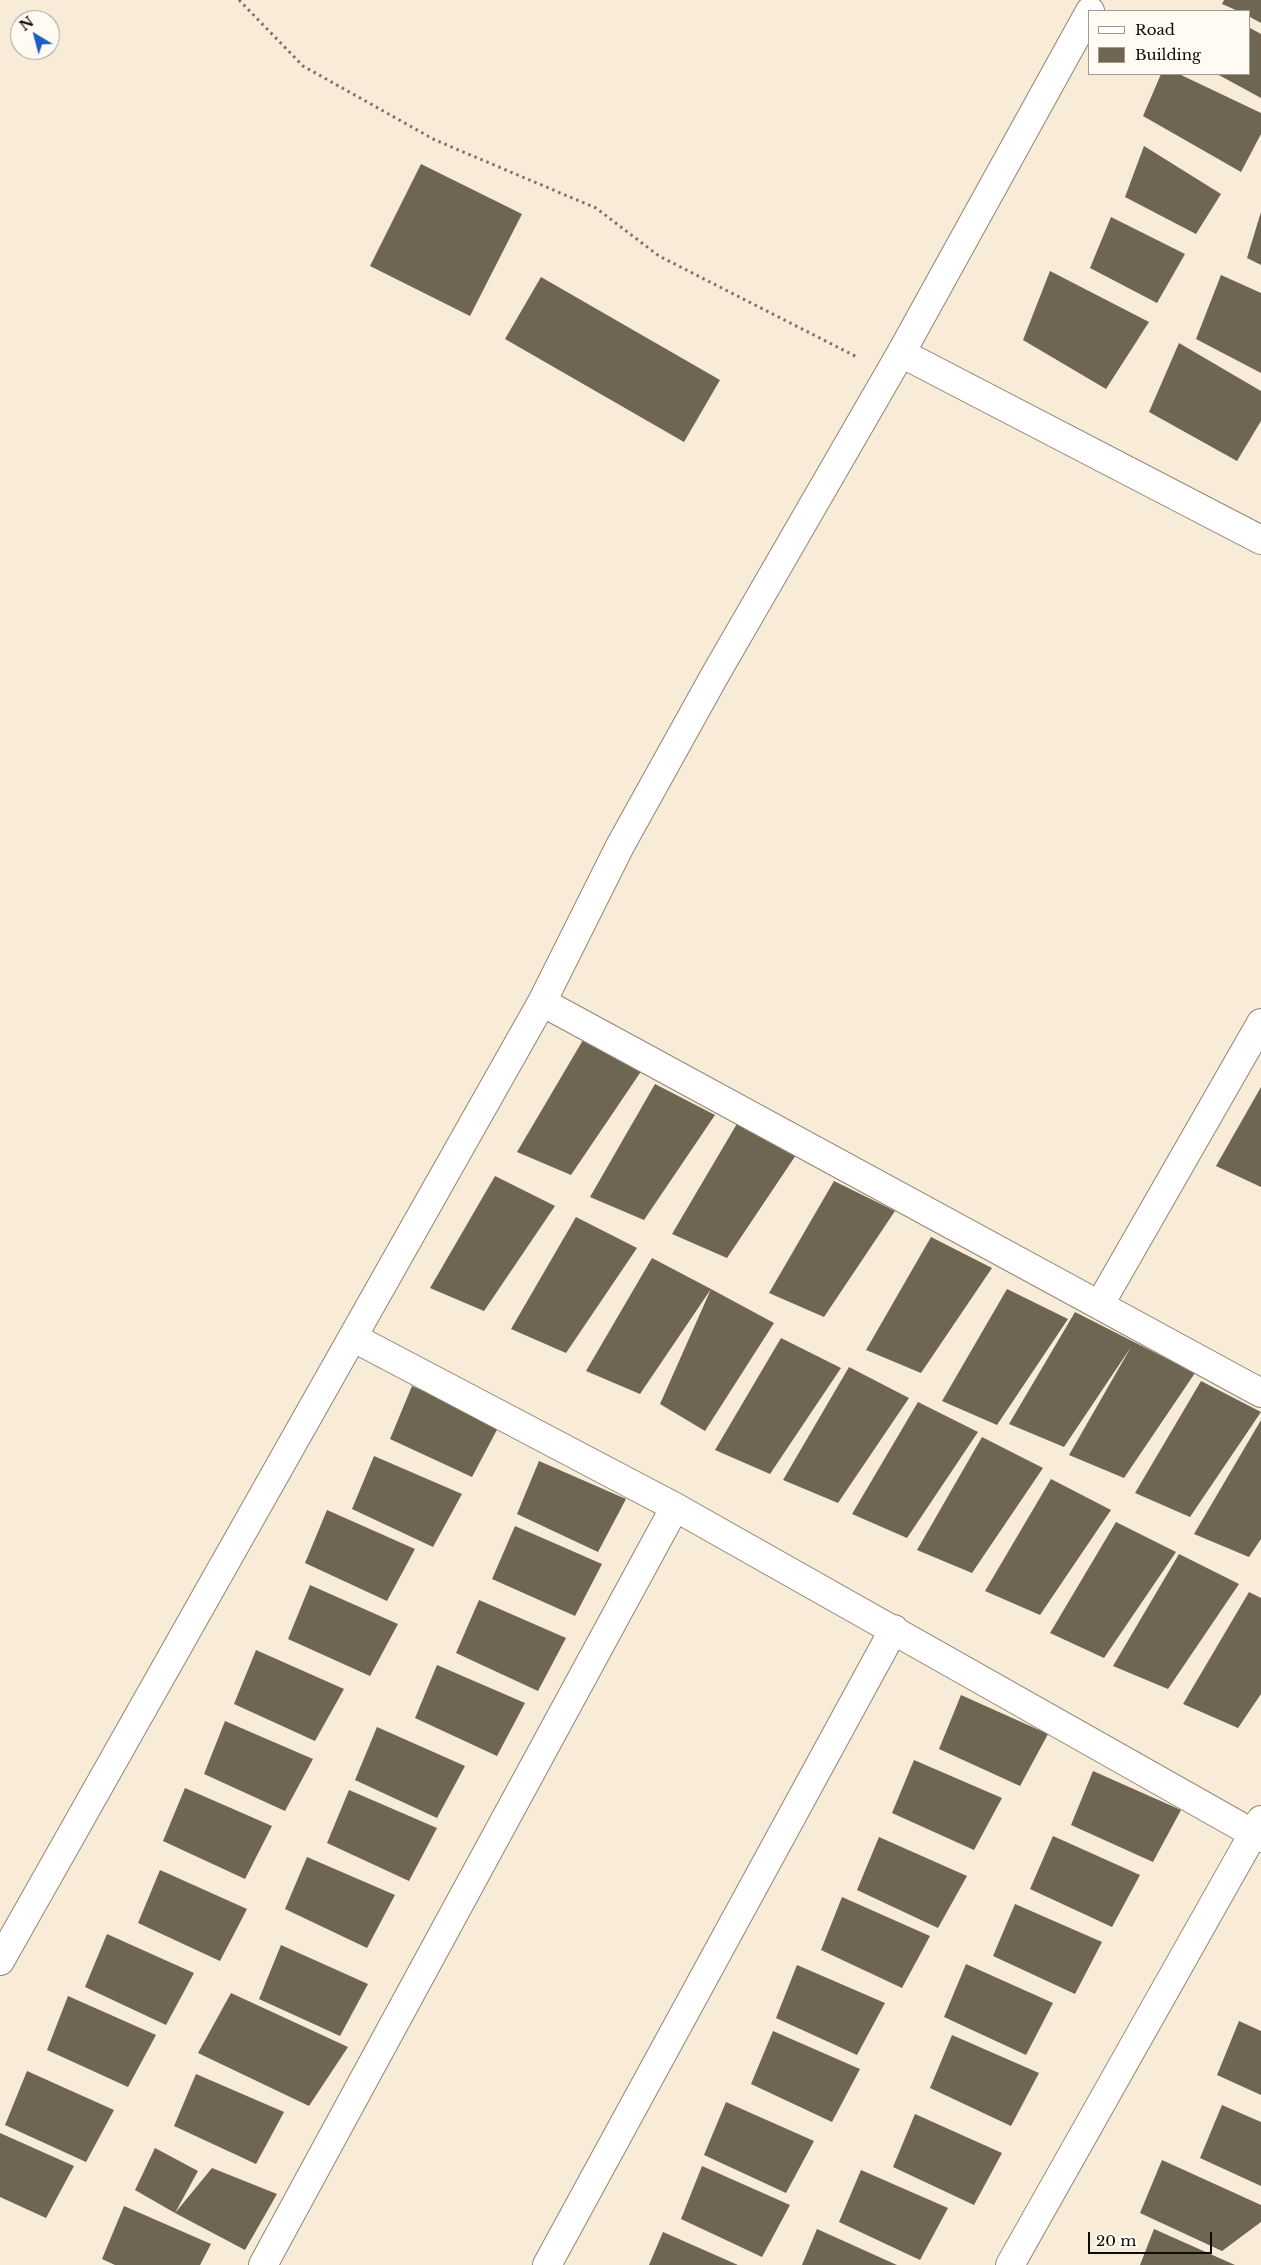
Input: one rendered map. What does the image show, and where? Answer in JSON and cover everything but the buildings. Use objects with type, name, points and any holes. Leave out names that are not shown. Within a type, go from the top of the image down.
[{"type":"street","points":[[0,1961],[354,1338],[542,1002],[620,846],[715,675],[894,363],[1088,15]]},
{"type":"street","points":[[894,363],[1258,531]]},
{"type":"street","points":[[542,1002],[1261,1393]]},
{"type":"street","points":[[1100,1304],[1261,1023]]},
{"type":"street","points":[[354,1338],[675,1507],[1258,1830],[1010,2265]]},
{"type":"street","points":[[263,2265],[675,1507]]},
{"type":"street","points":[[547,2265],[894,1629]]},
{"type":"path","points":[[239,0],[303,66],[435,140],[596,208],[659,256],[894,363]]}]
